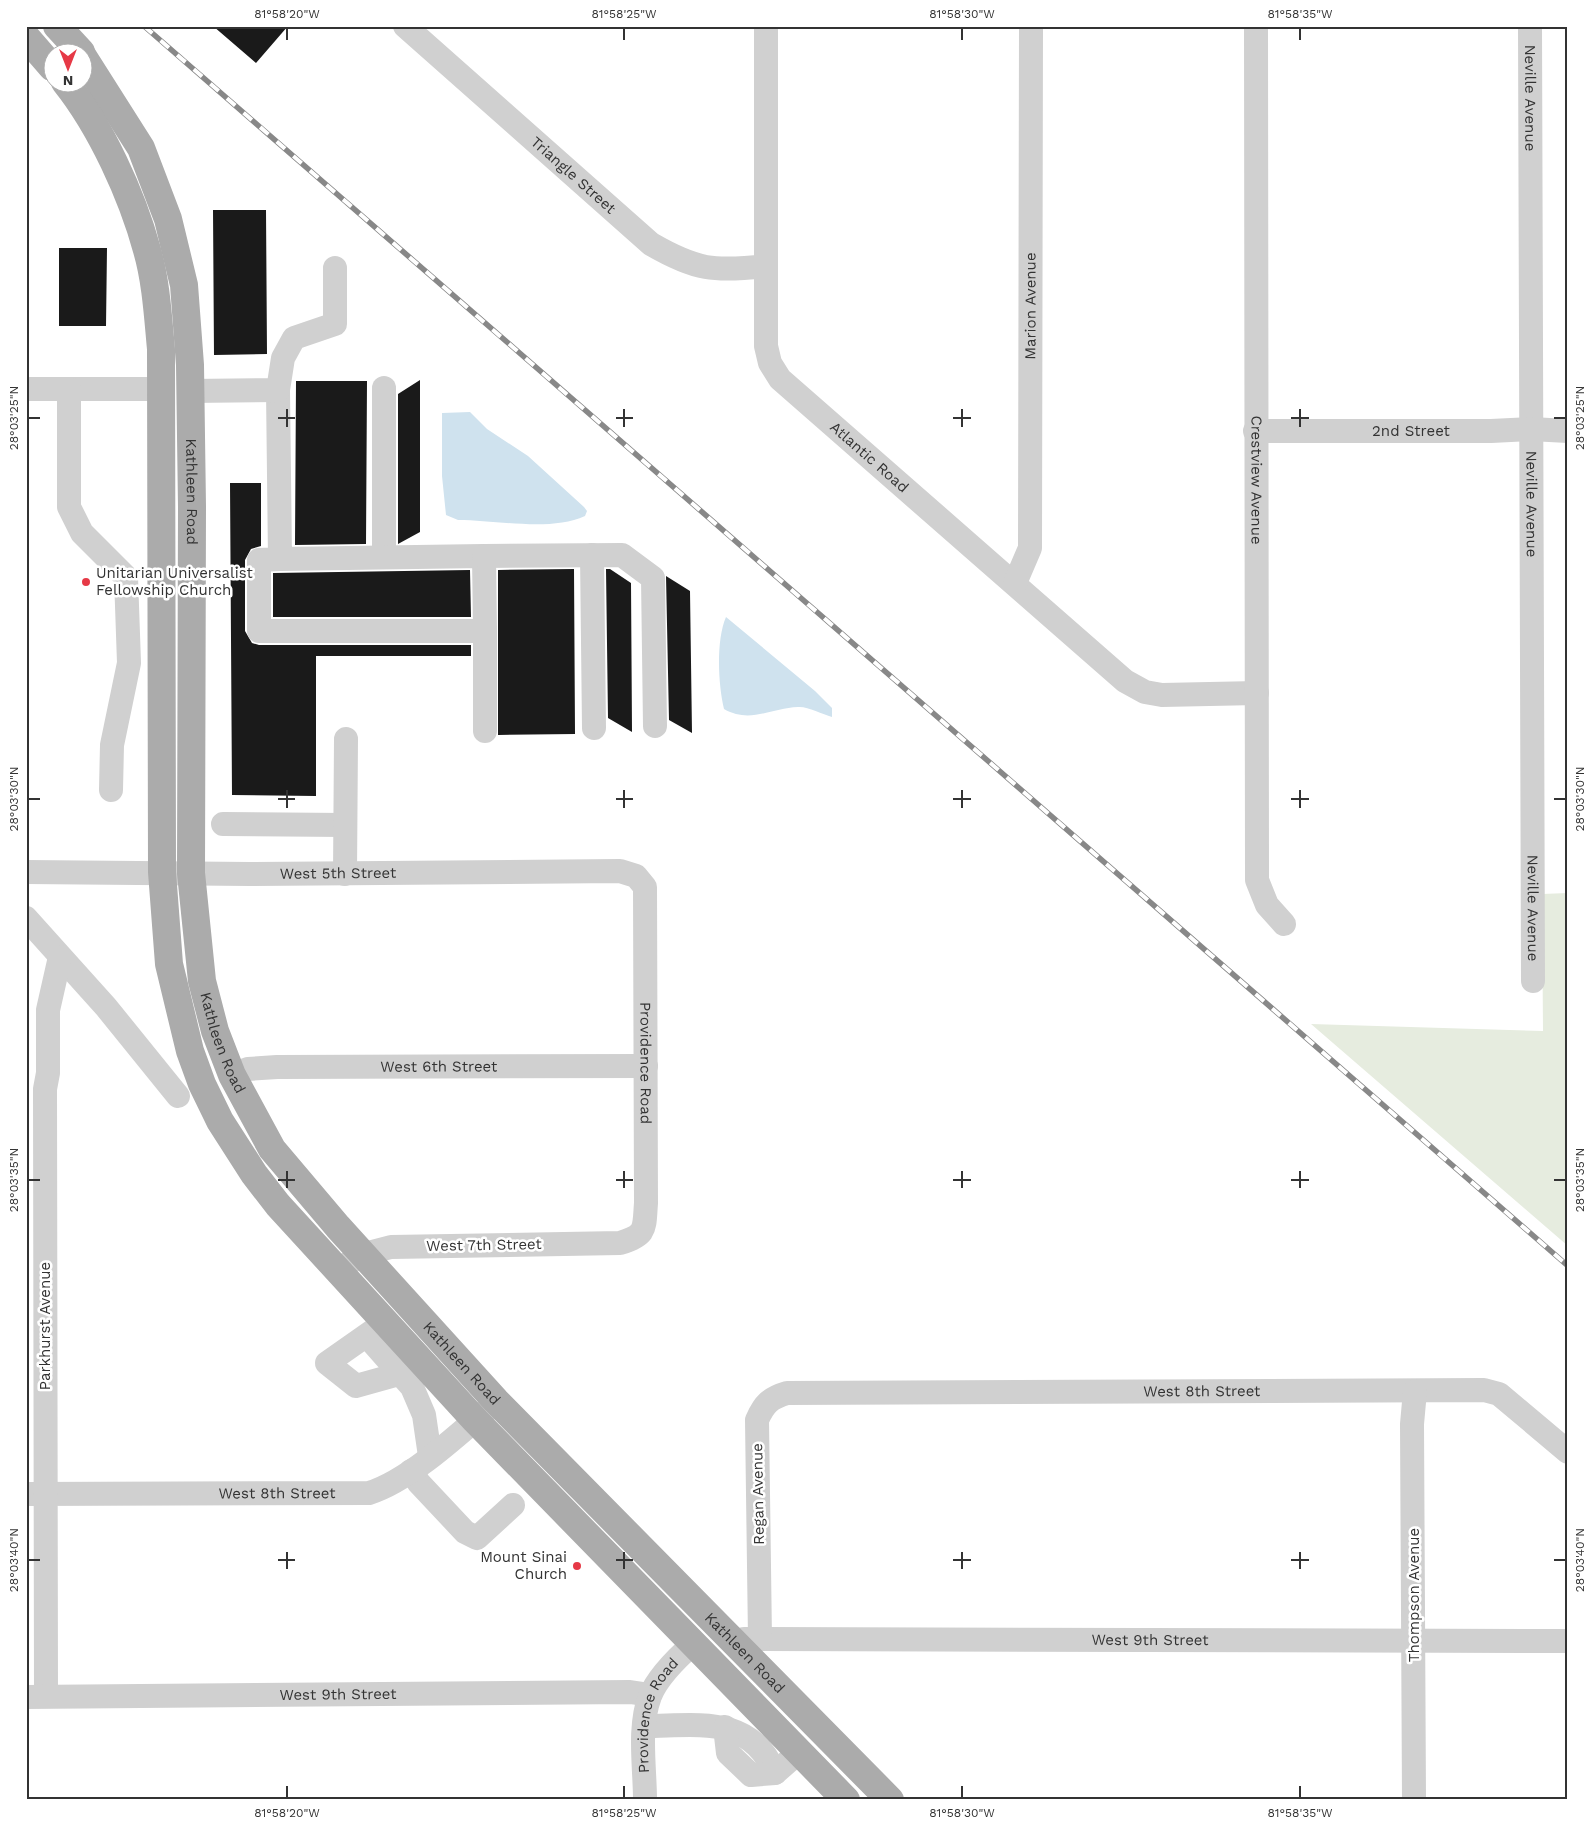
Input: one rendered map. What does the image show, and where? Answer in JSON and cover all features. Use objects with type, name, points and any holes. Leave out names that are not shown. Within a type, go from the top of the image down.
[{"type":"main road","name":"Kathleen Road","points":[[57,26],[71,42]]},
{"type":"main road","points":[[26,36],[42,55]]},
{"type":"main road","name":"Kathleen Road","points":[[92,70],[141,148],[168,219],[184,285],[190,391],[192,507],[191,873],[202,980],[215,1031],[232,1075],[272,1149],[496,1401],[890,1800]]},
{"type":"main road","name":"Kathleen Road","points":[[73,92],[107,151],[133,209],[148,251],[159,321],[161,349],[162,872],[169,964],[190,1051],[202,1084],[220,1121],[254,1174],[278,1205],[337,1270],[375,1329],[414,1378],[475,1420],[846,1800]]},
{"type":"main road","points":[[133,209],[153,231],[161,244],[168,272],[177,362],[179,372],[190,391]]},
{"type":"main road","points":[[161,389],[174,406],[178,421],[181,474],[192,507]]},
{"type":"main road","points":[[597,1545],[620,1551],[699,1632],[716,1639],[732,1639]]},
{"type":"street","name":"Triangle Street","points":[[405,26],[651,244],[677,259],[703,268],[728,270],[766,266]]},
{"type":"street","name":"Atlantic Road","points":[[766,26],[766,346],[770,363],[780,379],[1125,681],[1145,692],[1162,695],[1257,693]]},
{"type":"street","name":"Marion Avenue","points":[[1015,583],[1030,548],[1031,26]]},
{"type":"street","name":"Crestview Avenue","points":[[1256,26],[1257,880],[1268,906],[1284,924]]},
{"type":"street","name":"Neville Avenue","points":[[1530,26],[1533,981]]},
{"type":"street","points":[[280,559],[278,390],[283,358],[294,338],[336,324],[335,268]]},
{"type":"street","points":[[384,388],[384,557]]},
{"type":"street","points":[[26,389],[161,389]]},
{"type":"street","points":[[69,389],[68,507],[82,533],[126,576],[129,663],[112,745],[111,790]]},
{"type":"street","points":[[190,391],[278,390]]},
{"type":"street","name":"2nd Street","points":[[1255,431],[1491,431],[1531,429],[1568,431]]},
{"type":"street","points":[[592,555],[594,728]]},
{"type":"street","points":[[485,630],[259,630],[259,560],[622,555],[653,578],[654,726]]},
{"type":"street","points":[[484,556],[485,731]]},
{"type":"street","points":[[345,874],[346,739]]},
{"type":"street","points":[[223,824],[345,825]]},
{"type":"street","name":"West 5th Street","points":[[26,872],[345,874],[620,871],[636,876],[645,887]]},
{"type":"street","name":"Providence Road","points":[[636,1238],[644,1228],[646,1203],[645,887]]},
{"type":"street","points":[[26,918],[106,1007],[178,1096]]},
{"type":"street","name":"Parkhurst Avenue","points":[[36,1697],[36,1089],[48,1073],[48,1010],[60,957]]},
{"type":"street","name":"West 6th Street","points":[[232,1075],[248,1069],[277,1067],[646,1066]]},
{"type":"street","name":"West 7th Street","points":[[337,1270],[364,1254],[391,1247],[620,1243],[636,1238]]},
{"type":"street","points":[[375,1329],[328,1364],[356,1386],[414,1378],[424,1415],[430,1456]]},
{"type":"street","name":"West 8th Street","points":[[814,1392],[1484,1390],[1499,1394],[1568,1452]]},
{"type":"street","name":"Thompson Avenue","points":[[1414,1800],[1412,1424],[1415,1391]]},
{"type":"street","name":"Regan Avenue","points":[[760,1640],[757,1420],[763,1406],[772,1397],[786,1393],[814,1392]]},
{"type":"street","name":"West 8th Street","points":[[36,1494],[369,1493],[384,1488],[411,1471],[496,1401]]},
{"type":"street","points":[[411,1471],[419,1483],[472,1537],[477,1538],[513,1505]]},
{"type":"street","name":"West 9th Street","points":[[732,1639],[1568,1641]]},
{"type":"street","name":"Providence Road","points":[[645,1800],[644,1726],[650,1695],[674,1661],[694,1643]]},
{"type":"street","name":"West 9th Street","points":[[36,1697],[620,1692],[650,1695]]},
{"type":"street","points":[[644,1726],[725,1727],[753,1704]]},
{"type":"street","points":[[725,1727],[728,1754],[751,1775],[775,1773],[799,1752]]},
{"type":"shaded area","points":[[1568,893],[1568,1246],[1311,1024],[1543,1031],[1542,894]]},
{"type":"water","points":[[470,412],[487,429],[528,456],[584,507],[587,511],[585,516],[571,521],[556,523],[523,524],[458,520],[446,515],[442,476],[442,413]]},
{"type":"water","points":[[726,617],[815,691],[832,708],[832,717],[802,707],[752,715],[743,715],[724,709],[720,687],[719,650]]},
{"type":"building","points":[[213,26],[288,26],[256,63]]},
{"type":"building","points":[[213,210],[266,210],[267,354],[214,355]]},
{"type":"building","points":[[59,248],[107,248],[106,326],[59,326]]},
{"type":"building","points":[[420,380],[420,532],[398,544],[398,394]]},
{"type":"building","points":[[296,381],[367,381],[366,544],[295,545]]},
{"type":"building","points":[[230,483],[261,483],[261,546],[251,549],[245,560],[245,631],[252,643],[259,645],[471,645],[471,656],[316,656],[316,796],[232,795]]},
{"type":"building","points":[[574,569],[575,734],[498,735],[498,570]]},
{"type":"building","points":[[606,569],[610,569],[631,583],[632,732],[608,718]]},
{"type":"building","points":[[470,570],[471,617],[273,617],[273,573]]},
{"type":"building","points":[[666,576],[690,591],[692,733],[669,720]]},
{"type":"railway","points":[[144,26],[1568,1266]]},
{"type":"place","name":"Unitarian Universalist Fellowship Church","points":[[86,582]]},
{"type":"place","name":"Mount Sinai Church","points":[[577,1566]]}]
